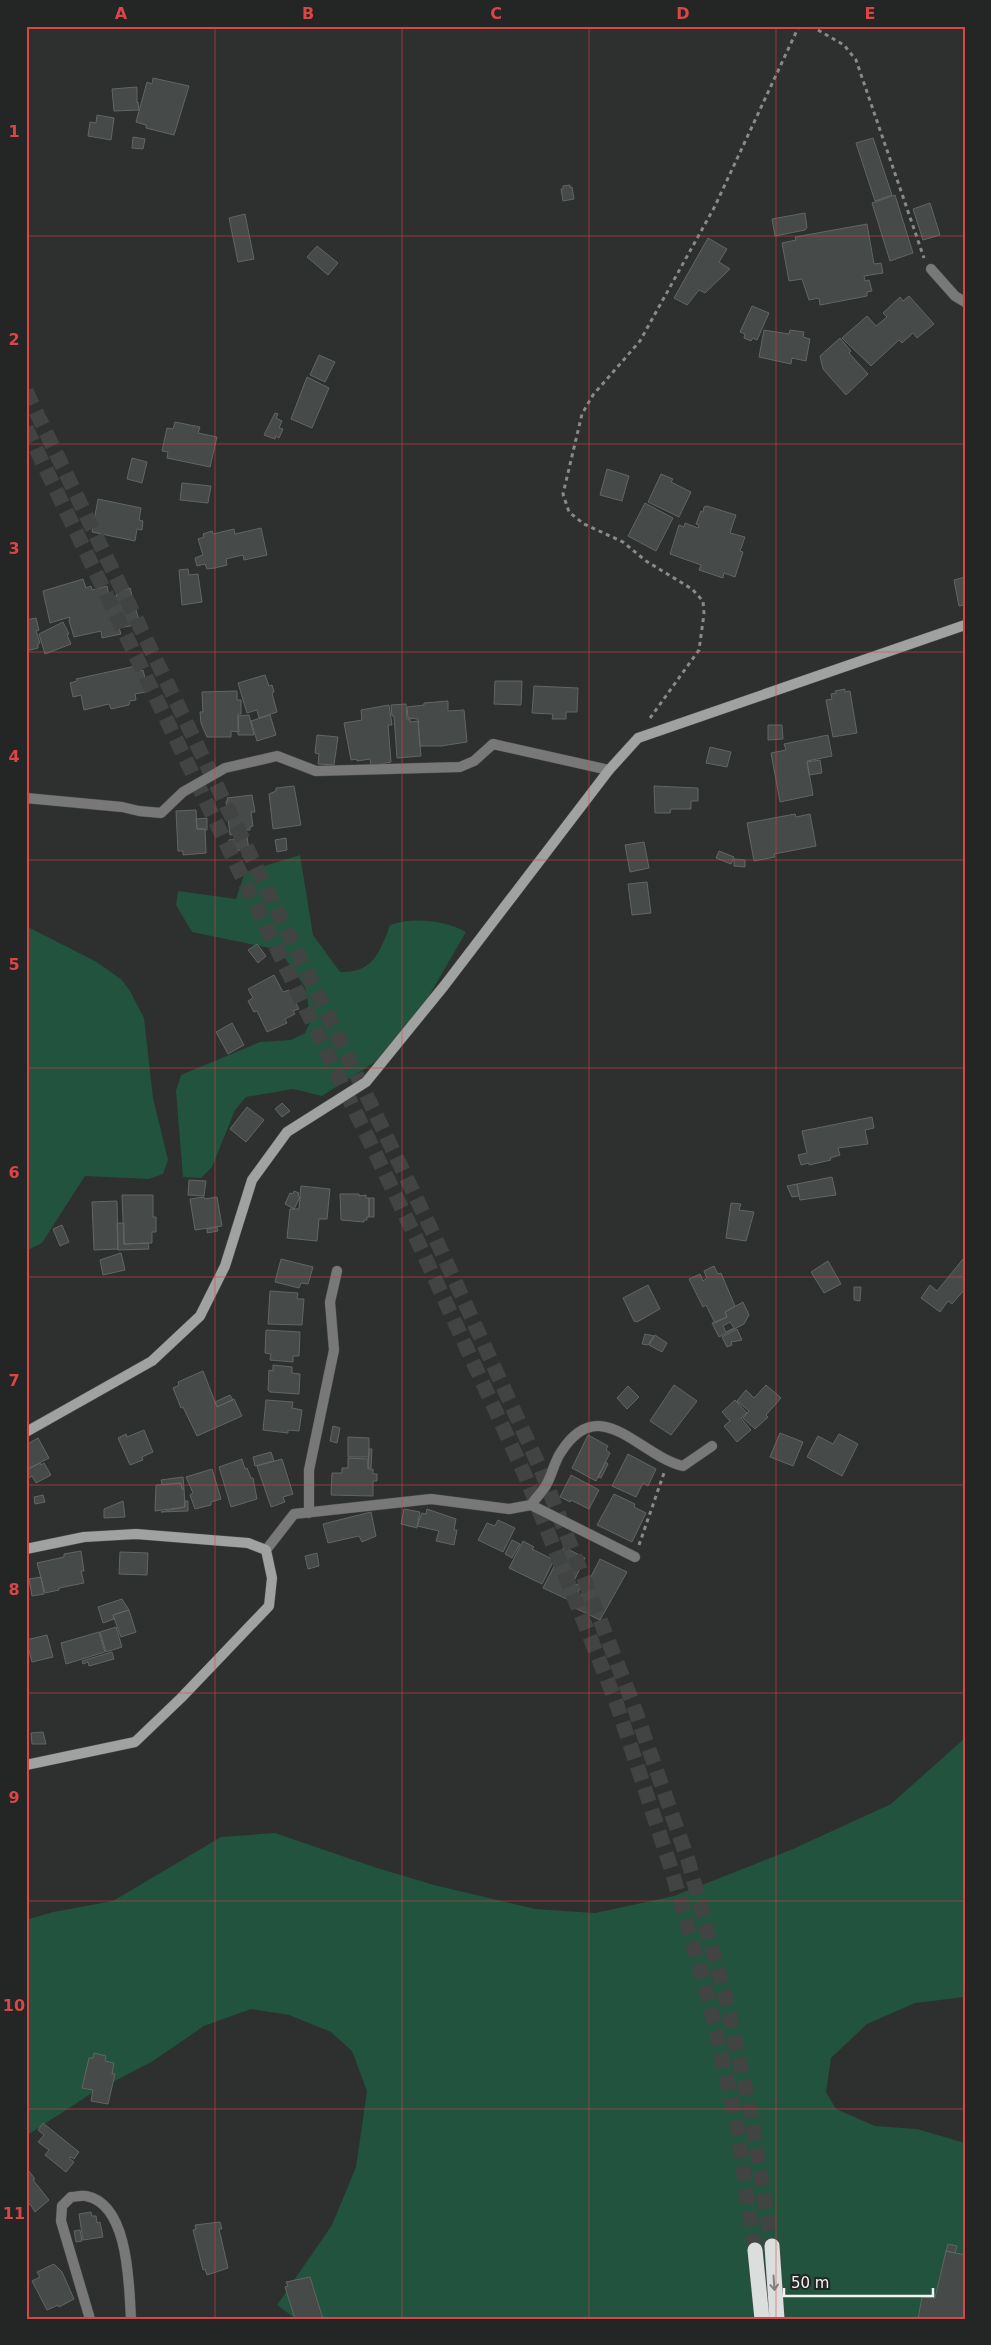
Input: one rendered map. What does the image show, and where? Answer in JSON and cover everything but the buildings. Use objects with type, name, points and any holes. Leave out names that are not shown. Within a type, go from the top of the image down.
[{"type":"highway","points":[[772,2246],[777,2319]]},
{"type":"highway","points":[[755,2250],[762,2319]]},
{"type":"street","points":[[930,269],[956,296],[965,302]]},
{"type":"street","points":[[26,1432],[152,1362],[200,1316],[226,1266],[252,1180],[287,1132],[366,1082],[444,986],[609,770],[638,738],[965,625]]},
{"type":"street","points":[[26,798],[161,813],[183,792],[225,768],[277,756],[316,771],[460,767],[474,761],[493,744],[609,770]]},
{"type":"street","points":[[309,1513],[309,1470],[334,1350],[330,1302],[337,1271]]},
{"type":"street","points":[[531,1505],[545,1487],[560,1452],[577,1431],[597,1425],[612,1427],[668,1462],[683,1466],[712,1446]]},
{"type":"street","points":[[26,1764],[135,1742],[181,1698],[269,1606],[272,1578],[266,1550],[294,1514],[431,1499],[509,1509],[531,1505],[635,1557]]},
{"type":"street","points":[[26,1549],[84,1536],[136,1534],[248,1543],[266,1550]]},
{"type":"street","points":[[90,2319],[61,2221],[62,2206],[71,2197],[86,2196],[106,2206],[120,2230],[129,2284],[131,2319]]},
{"type":"path","points":[[638,738],[659,703],[699,650],[704,614],[702,601],[692,589],[646,561],[623,542],[584,524],[569,512],[563,494],[582,414],[593,395],[640,341],[715,206],[799,26]]},
{"type":"path","points":[[811,26],[844,46],[856,60],[921,252],[930,269]]},
{"type":"path","points":[[635,1557],[668,1462]]},
{"type":"green space","points":[[300,855],[313,935],[340,972],[360,969],[368,965],[383,944],[390,925],[408,921],[428,921],[438,922],[466,932],[400,1046],[322,1096],[293,1089],[246,1097],[235,1110],[212,1167],[201,1178],[183,1177],[176,1091],[181,1075],[260,1042],[291,1040],[305,1033],[311,1020],[305,987],[279,950],[192,932],[176,905],[178,891],[236,899],[245,872]]},
{"type":"green space","points":[[26,926],[95,961],[121,979],[130,991],[144,1018],[153,1098],[168,1160],[163,1174],[149,1179],[85,1176],[42,1243],[26,1251]]},
{"type":"green space","points":[[965,1738],[965,1997],[915,2003],[867,2024],[831,2058],[826,2092],[836,2109],[875,2126],[917,2129],[965,2143],[965,2319],[296,2319],[277,2305],[332,2225],[356,2167],[367,2091],[352,2051],[331,2032],[289,2015],[251,2009],[204,2026],[153,2061],[92,2093],[26,2136],[26,1920],[53,1912],[113,1901],[221,1837],[275,1833],[374,1867],[434,1885],[535,1909],[595,1913],[674,1896],[793,1849],[891,1804]]},
{"type":"tunnel","points":[[26,391],[433,1233],[541,1470],[632,1701],[688,1860],[726,1999],[752,2119],[772,2246]]},
{"type":"tunnel","points":[[26,428],[418,1242],[525,1475],[616,1702],[671,1868],[708,1997],[736,2120],[755,2250]]}]
